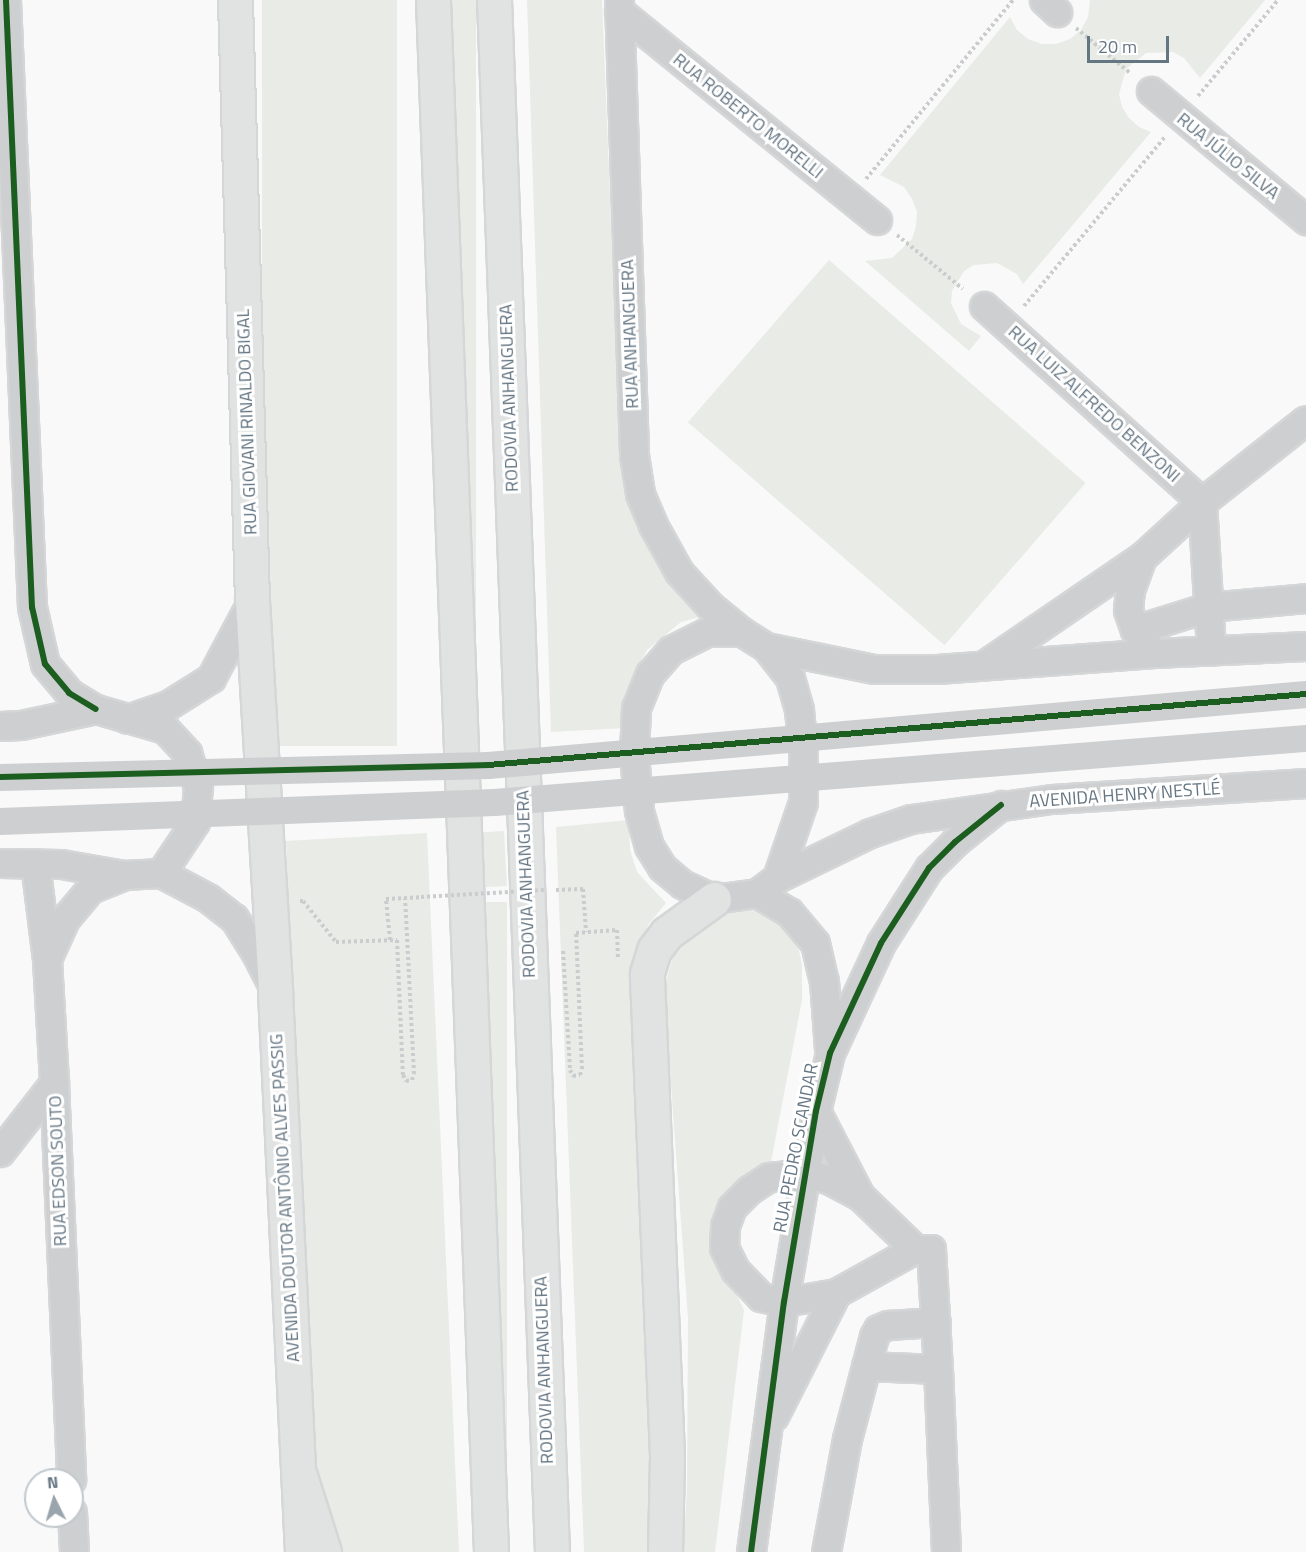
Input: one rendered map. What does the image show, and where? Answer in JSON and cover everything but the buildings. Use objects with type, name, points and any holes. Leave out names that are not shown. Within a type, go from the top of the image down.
[{"type":"main road","name":"RUA GIOVANI RINALDO BIGAL","points":[[235,0],[252,601],[267,844]]},
{"type":"main road","points":[[434,0],[490,1552]]},
{"type":"main road","name":"RODOVIA ANHANGUERA","points":[[494,0],[552,1552]]},
{"type":"main road","name":"AVENIDA DOUTOR ANTÔNIO ALVES PASSIG","points":[[267,844],[302,1552]]},
{"type":"main road","points":[[665,1552],[667,1455],[647,973],[654,951],[667,933],[714,899]]},
{"type":"main road","points":[[299,1473],[324,1552]]},
{"type":"street","points":[[6,0],[9,258],[32,607],[45,664],[69,693],[96,709],[165,729],[187,753],[198,787],[195,822],[160,873]]},
{"type":"street","name":"RUA ROBERTO MORELLI","points":[[619,6],[877,220]]},
{"type":"street","name":"RUA ANHANGUERA","points":[[619,6],[634,455],[640,494],[653,525],[679,572],[710,606],[742,632],[766,647]]},
{"type":"street","name":"RUA JÚLIO SILVA","points":[[1151,91],[1306,220]]},
{"type":"street","name":"RUA LUIZ ALFREDO BENZONI","points":[[984,306],[1008,325],[1202,502]]},
{"type":"street","points":[[983,666],[1142,556],[1202,502],[1306,420]]},
{"type":"street","points":[[1202,502],[1211,651]]},
{"type":"street","points":[[1142,556],[1130,590],[1128,610],[1135,630],[1154,653]]},
{"type":"street","points":[[1135,630],[1208,607],[1306,598]]},
{"type":"street","points":[[127,719],[168,705],[211,678],[252,601]]},
{"type":"street","points":[[714,899],[682,884],[662,867],[649,846],[639,810],[634,755],[636,708],[650,674],[670,650],[707,632],[742,632]]},
{"type":"street","points":[[766,647],[874,669],[983,666],[1154,653],[1306,646]]},
{"type":"street","points":[[766,647],[790,678],[799,710],[803,750],[803,802],[767,886]]},
{"type":"street","points":[[0,777],[488,765],[1306,694]]},
{"type":"street","points":[[0,726],[21,725],[96,709]]},
{"type":"street","points":[[0,821],[494,802],[1306,738]]},
{"type":"street","name":"AVENIDA HENRY NESTLÉ","points":[[714,899],[767,886],[870,833],[911,819],[1052,799],[1306,783]]},
{"type":"street","name":"RUA PEDRO SCANDAR","points":[[750,1552],[784,1302],[816,1111],[830,1053],[881,943],[929,868],[955,842],[1001,805]]},
{"type":"street","points":[[0,863],[34,862],[124,875],[160,873],[208,898],[234,918],[256,953],[275,992]]},
{"type":"street","name":"RUA EDSON SOUTO","points":[[34,862],[46,960],[54,1083],[70,1468]]},
{"type":"street","points":[[46,960],[65,919],[90,889],[124,875]]},
{"type":"street","name":"RUA PEDRO SCANDAR","points":[[767,886],[815,943],[824,981],[830,1053]]},
{"type":"street","points":[[0,1152],[54,1083]]},
{"type":"street","points":[[816,1111],[860,1196]]},
{"type":"street","points":[[915,1249],[860,1196],[828,1179],[805,1173],[769,1177],[749,1190],[732,1207],[725,1226],[724,1247],[735,1270],[761,1297],[784,1302],[836,1293],[915,1249],[931,1249],[946,1552]]},
{"type":"street","points":[[764,1436],[836,1293]]},
{"type":"street","points":[[826,1552],[847,1438],[878,1329],[888,1325],[936,1322]]},
{"type":"street","points":[[866,1366],[938,1369]]},
{"type":"street","points":[[73,1528],[74,1552]]},
{"type":"path","points":[[850,198],[1013,0]]},
{"type":"path","points":[[1008,325],[1278,0]]},
{"type":"path","points":[[1051,6],[1151,91]]},
{"type":"path","points":[[877,220],[984,306]]},
{"type":"path","points":[[390,940],[386,899],[544,890],[583,889],[586,932]]},
{"type":"path","points":[[559,890],[560,901]]},
{"type":"path","points":[[303,901],[336,942],[397,940],[403,1075],[406,1081],[412,1080],[405,898]]},
{"type":"path","points":[[562,946],[570,1070],[573,1076],[580,1075],[582,1068],[576,933],[617,930],[618,964]]},
{"type":"shaded area","points":[[262,0],[397,0],[397,746],[262,746]]},
{"type":"shaded area","points":[[449,0],[476,0],[476,736],[449,736]]},
{"type":"shaded area","points":[[527,0],[602,0],[621,463],[628,494],[704,616],[681,622],[647,650],[636,670],[625,728],[551,732]]},
{"type":"shaded area","points":[[1090,0],[1265,0],[1200,78],[1184,58],[1173,52],[1146,53],[1126,69],[1119,94],[1122,107],[1139,127],[1151,132],[1023,284],[1017,274],[997,263],[974,265],[964,271],[952,291],[951,303],[961,324],[981,336],[969,351],[865,261],[892,258],[912,239],[916,226],[917,212],[904,187],[880,175],[1010,17],[1017,30],[1028,39],[1042,44],[1056,44],[1070,39],[1081,30],[1088,17]]},
{"type":"shaded area","points":[[829,260],[1086,483],[945,645],[688,422]]},
{"type":"shaded area","points":[[629,820],[630,850],[637,872],[666,903],[648,925],[641,949],[654,1452],[649,1552],[584,1552],[556,827]]},
{"type":"shaded area","points":[[504,831],[507,886],[485,887],[482,832]]},
{"type":"shaded area","points":[[427,833],[459,1552],[333,1552],[321,1507],[309,1399],[286,841]]},
{"type":"shaded area","points":[[485,902],[507,902],[507,1552],[485,1552]]},
{"type":"shaded area","points":[[750,907],[773,914],[796,935],[802,965],[802,1000],[771,1162],[734,1190],[725,1271],[744,1310],[715,1552],[683,1552],[687,1488],[688,1318],[664,989],[673,956],[692,930],[717,915]]},
{"type":"cycle path","points":[[6,0],[32,607],[45,664],[69,693],[96,709]]},
{"type":"cycle path","points":[[0,777],[488,765],[1306,694]]},
{"type":"cycle path","points":[[751,1552],[784,1302],[816,1111],[830,1053],[881,943],[929,868],[955,842],[1001,805]]}]
